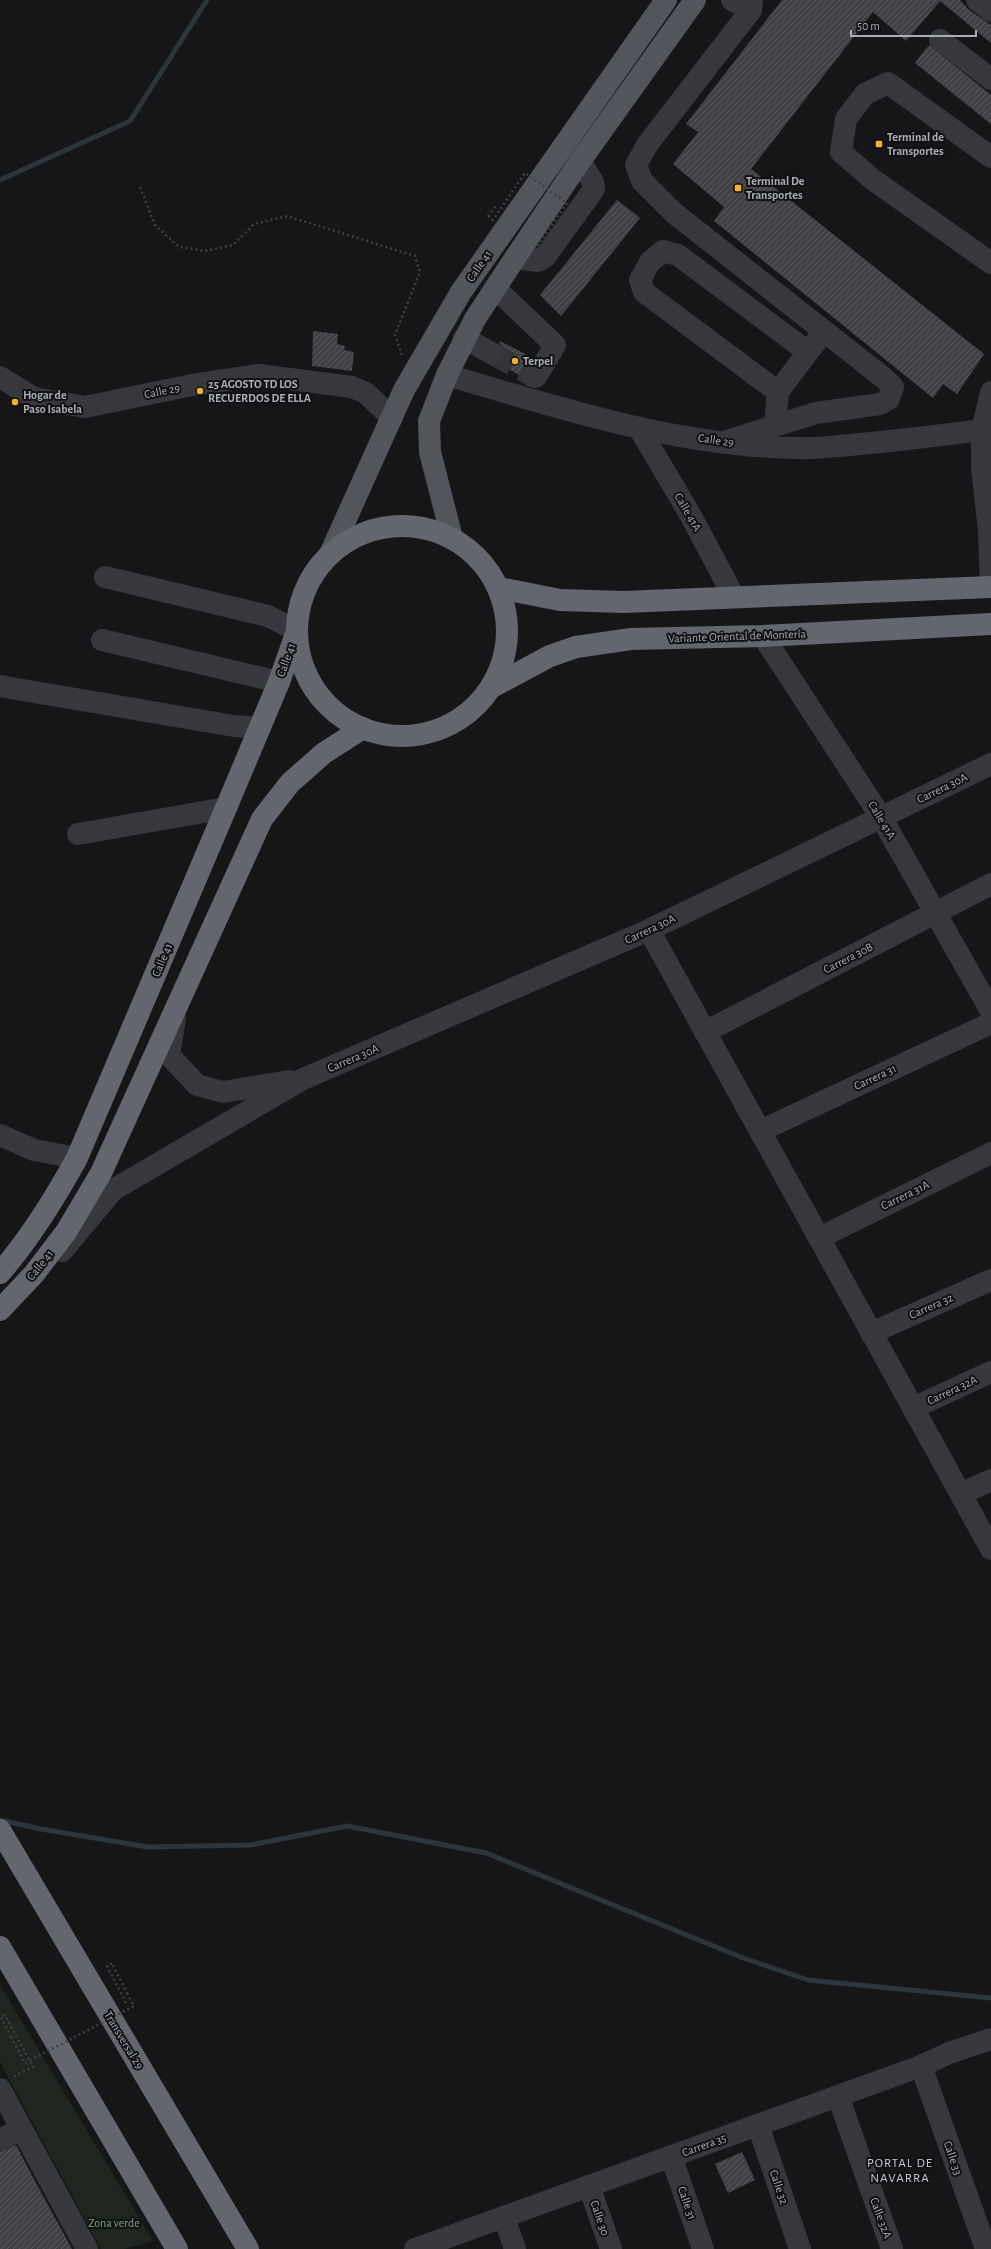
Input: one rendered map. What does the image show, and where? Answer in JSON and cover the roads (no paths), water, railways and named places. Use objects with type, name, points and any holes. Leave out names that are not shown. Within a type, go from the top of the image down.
[{"type":"highway","points":[[402,525],[428,528],[452,538],[471,551],[482,563],[499,588],[506,613],[508,639],[503,664],[492,687],[477,706],[462,717],[435,731],[411,736],[387,735],[363,728],[333,710],[317,692],[303,666],[297,631],[302,597],[309,581],[330,554],[351,538],[375,529],[402,525]]},
{"type":"highway","points":[[499,588],[560,600],[624,602],[991,587]]},
{"type":"highway","name":"Variante Oriental de Montería","points":[[492,687],[550,656],[576,647],[631,640],[763,636],[991,624]]},
{"type":"highway","name":"Calle 41","points":[[0,1273],[26,1244],[78,1158],[279,682],[297,631]]},
{"type":"highway","name":"Calle 41","points":[[4,1306],[34,1274],[66,1232],[97,1180],[177,1009],[262,819],[290,783],[319,758],[363,728]]},
{"type":"highway","name":"Transversal 29","points":[[0,1830],[248,2249]]},
{"type":"highway","points":[[0,1947],[177,2249]]},
{"type":"main road","name":"Calle 41","points":[[330,554],[404,390],[461,292],[666,0]]},
{"type":"main road","points":[[452,538],[430,452],[429,421],[447,375],[464,338],[495,288],[580,161],[695,0]]},
{"type":"street","points":[[977,0],[991,11]]},
{"type":"street","points":[[724,442],[816,413],[880,404],[889,399],[893,388],[885,379],[669,209],[642,181],[636,165],[647,145],[745,3]]},
{"type":"street","points":[[940,40],[991,79]]},
{"type":"street","points":[[991,157],[888,83],[865,94],[846,120],[841,152],[872,179],[991,263]]},
{"type":"street","points":[[778,392],[644,292],[640,280],[650,262],[663,251],[678,255],[808,352]]},
{"type":"street","points":[[495,288],[555,345],[535,376],[527,398]]},
{"type":"street","points":[[775,425],[778,392],[824,332]]},
{"type":"street","points":[[464,338],[493,354]]},
{"type":"street","name":"Calle 29","points":[[0,377],[34,398],[85,407],[192,385],[259,375],[352,387],[366,393],[392,418]]},
{"type":"street","name":"Calle 29","points":[[447,375],[639,428],[724,442],[802,448],[902,441],[987,430]]},
{"type":"street","points":[[991,392],[982,467],[989,531],[991,587]]},
{"type":"street","name":"Calle 41A","points":[[639,428],[691,516],[734,597]]},
{"type":"street","points":[[105,577],[268,616],[297,631]]},
{"type":"street","name":"Calle 41A","points":[[763,636],[881,817],[991,1011]]},
{"type":"street","points":[[102,640],[279,682]]},
{"type":"street","points":[[0,686],[259,728]]},
{"type":"street","name":"Carrera 30A","points":[[303,1079],[649,930],[991,764]]},
{"type":"street","points":[[78,834],[226,808]]},
{"type":"street","name":"Carrera 30B","points":[[705,1032],[991,884]]},
{"type":"street","points":[[649,930],[991,1549]]},
{"type":"street","points":[[177,1009],[169,1055],[197,1085],[223,1092],[303,1079]]},
{"type":"street","name":"Carrera 31","points":[[760,1132],[991,1023]]},
{"type":"street","points":[[4,1306],[36,1284],[113,1190],[303,1079]]},
{"type":"street","points":[[0,1135],[34,1150],[78,1158]]},
{"type":"street","name":"Carrera 31A","points":[[819,1238],[991,1153]]},
{"type":"street","name":"Carrera 32","points":[[871,1333],[991,1280]]},
{"type":"street","name":"Carrera 32A","points":[[913,1408],[991,1372]]},
{"type":"street","points":[[961,1494],[991,1480]]},
{"type":"street","name":"Carrera 35","points":[[420,2248],[921,2066],[949,2053],[991,2039]]},
{"type":"street","name":"Calle 33","points":[[921,2066],[986,2249]]},
{"type":"street","points":[[3,2085],[21,2129],[87,2249]]},
{"type":"street","name":"Calle 32A","points":[[838,2096],[892,2249]]},
{"type":"street","name":"Calle 32","points":[[758,2125],[800,2249]]},
{"type":"street","points":[[0,2140],[21,2129]]},
{"type":"street","name":"Calle 31","points":[[671,2156],[703,2249]]},
{"type":"street","name":"Calle 30","points":[[589,2186],[611,2249]]},
{"type":"street","points":[[504,2217],[515,2249]]},
{"type":"waterway","points":[[0,180],[130,121],[207,0]]},
{"type":"waterway","points":[[0,1820],[41,1829],[148,1847],[251,1845],[347,1826],[486,1853],[743,1958],[808,1980],[991,1998]]},
{"type":"tunnel","points":[[493,354],[533,376]]},
{"type":"place","name":"Terminal de Transportes","points":[[879,144]]},
{"type":"place","name":"Terminal De Transportes","points":[[738,188]]},
{"type":"place","name":"Terpel","points":[[515,361]]},
{"type":"place","name":"25 AGOSTO TD LOS RECUERDOS DE ELLA","points":[[200,391]]},
{"type":"place","name":"Hogar de Paso Isabela","points":[[15,402]]},
{"type":"district","name":"PORTAL DE NAVARRA","points":[[900,2170]]},
{"type":"park label","name":"Zona verde","points":[[114,2223]]}]
